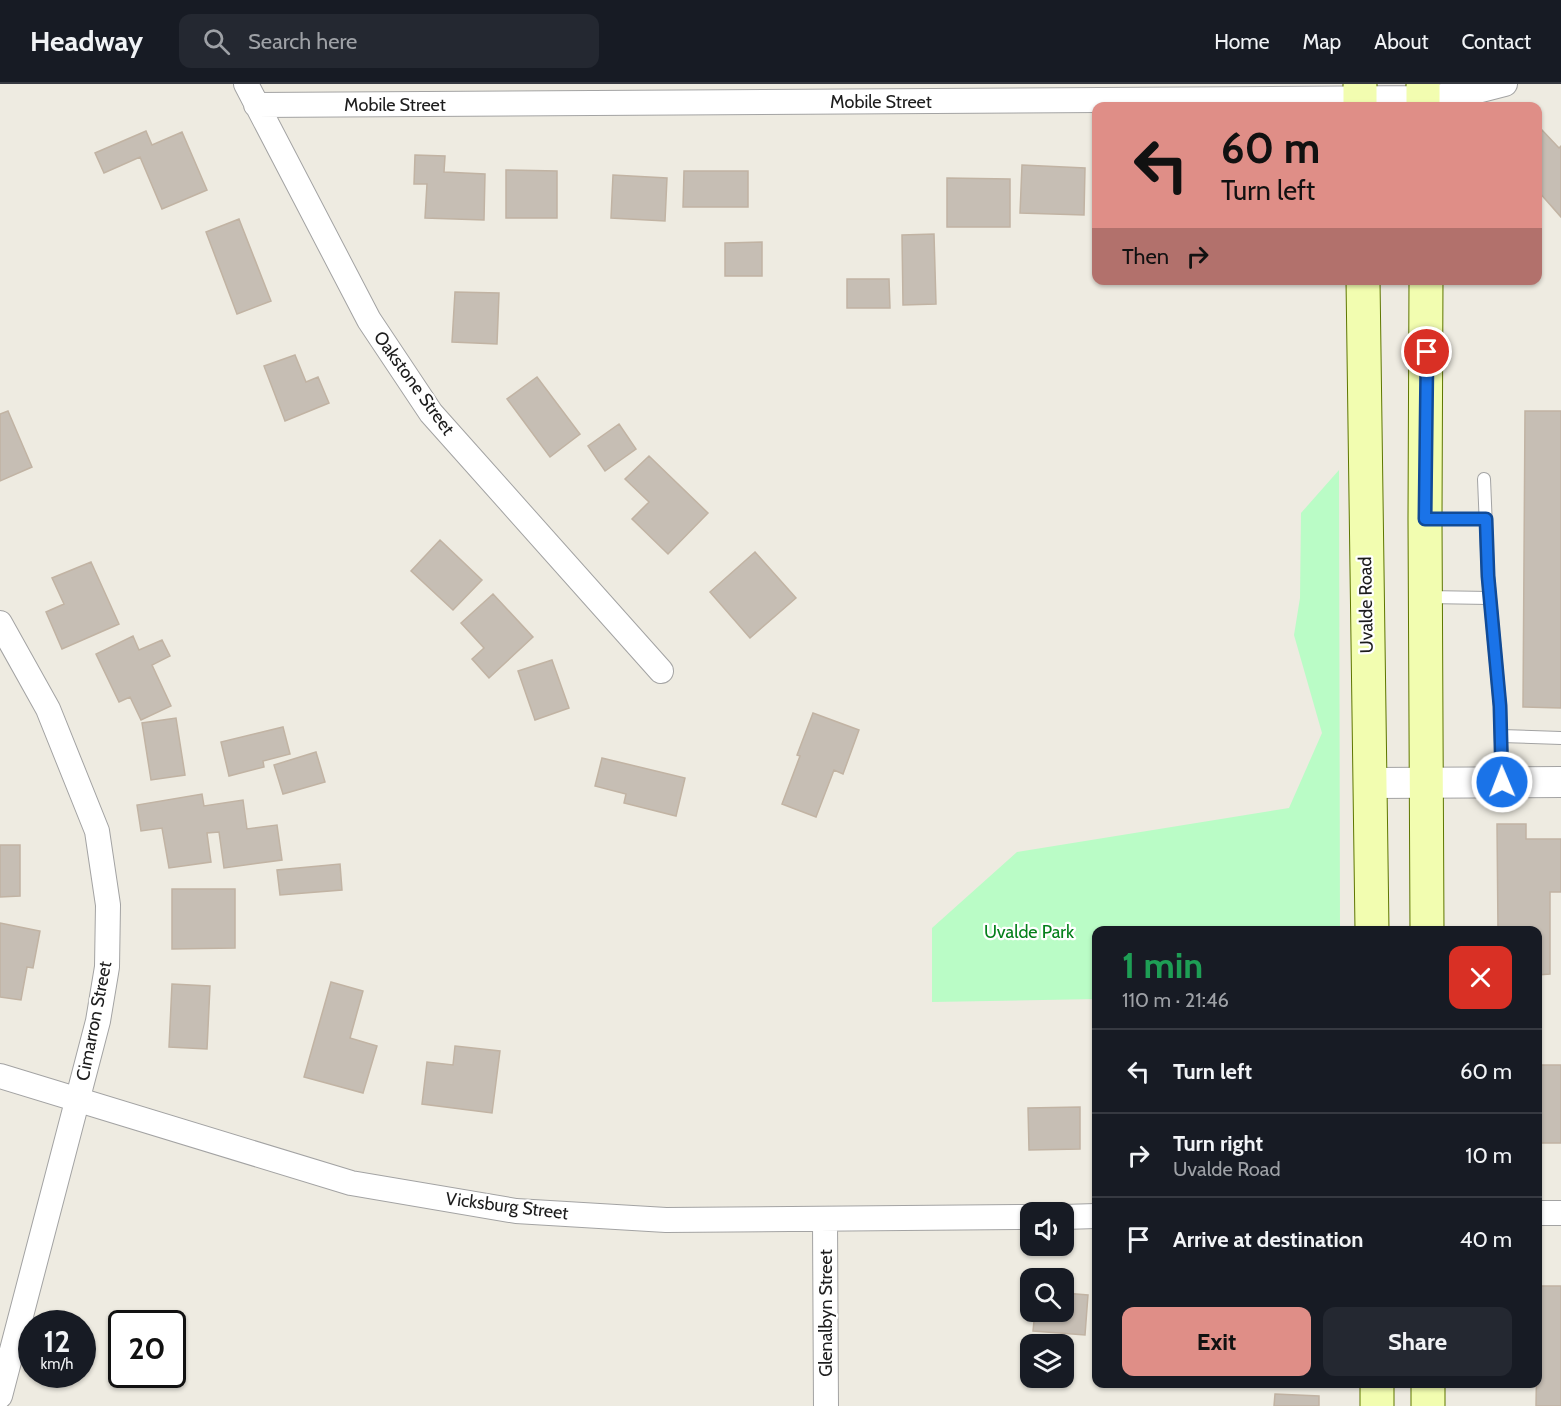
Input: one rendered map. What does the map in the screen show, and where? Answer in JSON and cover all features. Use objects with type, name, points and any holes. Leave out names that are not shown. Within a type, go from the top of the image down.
[{"type":"main road","points":[[1427,294],[1425,487],[1427,926]]},
{"type":"main road","name":"Uvalde Road","points":[[1363,295],[1364,495],[1372,926]]},
{"type":"main road","points":[[1377,1388],[1377,1406]]},
{"type":"main road","points":[[1428,1388],[1428,1406]]},
{"type":"street","name":"Mobile Street","points":[[1309,102],[1360,96],[1470,93],[1505,84]]},
{"type":"street","name":"Mobile Street","points":[[251,95],[1170,102]]},
{"type":"street","name":"Oakstone Street","points":[[251,95],[369,320],[431,413],[661,672]]},
{"type":"street","name":"Cimarron Street","points":[[0,623],[48,709],[97,831],[108,905],[107,967],[98,1021],[0,1396]]},
{"type":"street","points":[[1369,783],[1561,782]]},
{"type":"street","name":"Vicksburg Street","points":[[0,1076],[351,1183],[516,1211],[666,1220],[1020,1217]]},
{"type":"street","points":[[1542,1213],[1561,1213]]},
{"type":"street","points":[[1074,1217],[1092,1216]]},
{"type":"street","name":"Glenalbyn Street","points":[[825,1220],[826,1406]]},
{"type":"lane","points":[[1484,478],[1490,598],[1500,706],[1502,782]]},
{"type":"lane","points":[[1425,519],[1486,519]]},
{"type":"lane","points":[[1425,597],[1490,598]]},
{"type":"lane","points":[[1501,736],[1561,738]]},
{"type":"green space","name":"Uvalde Park","points":[[1339,470],[1340,926],[1092,926],[1092,999],[932,1002],[932,928],[1017,852],[1289,808],[1322,733],[1294,635],[1300,598],[1301,513]]},
{"type":"building","points":[[1542,130],[1559,148],[1561,146],[1561,217],[1542,196]]},
{"type":"building","points":[[146,131],[152,145],[182,132],[207,190],[162,209],[140,157],[104,173],[95,153]]},
{"type":"building","points":[[415,155],[445,156],[444,172],[485,174],[484,220],[425,218],[427,184],[414,184]]},
{"type":"building","points":[[1022,165],[1085,168],[1084,215],[1020,213]]},
{"type":"building","points":[[506,170],[557,171],[557,218],[506,218]]},
{"type":"building","points":[[684,171],[748,171],[748,207],[683,207]]},
{"type":"building","points":[[613,175],[667,178],[665,221],[611,218]]},
{"type":"building","points":[[947,178],[1010,179],[1010,227],[947,227]]},
{"type":"building","points":[[239,219],[271,301],[237,314],[206,232]]},
{"type":"building","points":[[934,234],[936,304],[903,305],[902,235]]},
{"type":"building","points":[[762,242],[762,276],[725,276],[725,243]]},
{"type":"building","points":[[847,279],[889,279],[890,308],[847,308]]},
{"type":"building","points":[[455,292],[499,293],[497,344],[452,342]]},
{"type":"building","points":[[295,355],[306,382],[318,377],[329,403],[285,421],[264,366]]},
{"type":"building","points":[[537,377],[580,434],[550,457],[507,399]]},
{"type":"building","points":[[8,411],[32,467],[0,481],[0,414]]},
{"type":"building","points":[[1525,411],[1561,411],[1561,708],[1523,707]]},
{"type":"building","points":[[619,424],[636,449],[605,471],[588,446]]},
{"type":"building","points":[[649,456],[708,513],[668,554],[632,519],[649,502],[625,479]]},
{"type":"building","points":[[440,540],[482,580],[453,610],[411,571]]},
{"type":"building","points":[[755,552],[796,598],[750,638],[710,592]]},
{"type":"building","points":[[91,562],[119,624],[62,649],[46,612],[64,604],[52,578]]},
{"type":"building","points":[[493,594],[533,637],[489,678],[472,659],[484,648],[461,623]]},
{"type":"building","points":[[133,636],[139,650],[162,640],[170,656],[152,665],[171,706],[141,720],[130,697],[119,702],[96,654]]},
{"type":"building","points":[[552,660],[569,708],[535,720],[518,671]]},
{"type":"building","points":[[813,713],[859,730],[843,774],[834,770],[816,817],[782,804]]},
{"type":"building","points":[[176,718],[185,775],[151,780],[142,723]]},
{"type":"building","points":[[283,727],[290,754],[263,761],[264,767],[229,776],[221,742]]},
{"type":"building","points":[[316,752],[325,782],[283,794],[274,765]]},
{"type":"building","points":[[602,758],[685,778],[676,816],[624,803],[626,794],[595,786]]},
{"type":"building","points":[[202,794],[204,806],[243,800],[247,829],[277,825],[282,860],[224,868],[219,832],[207,833],[211,862],[169,868],[162,828],[141,831],[137,805]]},
{"type":"building","points":[[1497,824],[1526,824],[1526,839],[1561,839],[1561,892],[1550,892],[1550,974],[1542,975],[1542,926],[1498,926]]},
{"type":"building","points":[[0,845],[20,845],[20,896],[0,897]]},
{"type":"building","points":[[340,864],[342,890],[280,895],[277,870]]},
{"type":"building","points":[[172,889],[235,889],[235,948],[172,949]]},
{"type":"building","points":[[0,923],[40,931],[33,968],[27,967],[21,1000],[0,997]]},
{"type":"building","points":[[331,982],[363,991],[350,1038],[377,1046],[363,1093],[304,1077]]},
{"type":"building","points":[[172,984],[210,986],[207,1049],[169,1047]]},
{"type":"building","points":[[455,1046],[500,1051],[492,1113],[422,1104],[427,1062],[453,1065]]},
{"type":"building","points":[[1542,1065],[1561,1065],[1561,1143],[1542,1143]]},
{"type":"building","points":[[1080,1107],[1080,1149],[1029,1150],[1028,1108]]},
{"type":"building","points":[[1542,1286],[1561,1286],[1561,1406],[1536,1406],[1536,1388],[1542,1388]]},
{"type":"building","points":[[1074,1294],[1088,1295],[1085,1335],[1033,1331],[1034,1322],[1074,1322]]},
{"type":"building","points":[[1275,1394],[1319,1396],[1319,1406],[1274,1406]]},
{"type":"route","points":[[1427,352],[1425,519],[1486,519],[1488,576],[1500,706],[1502,782]]}]
